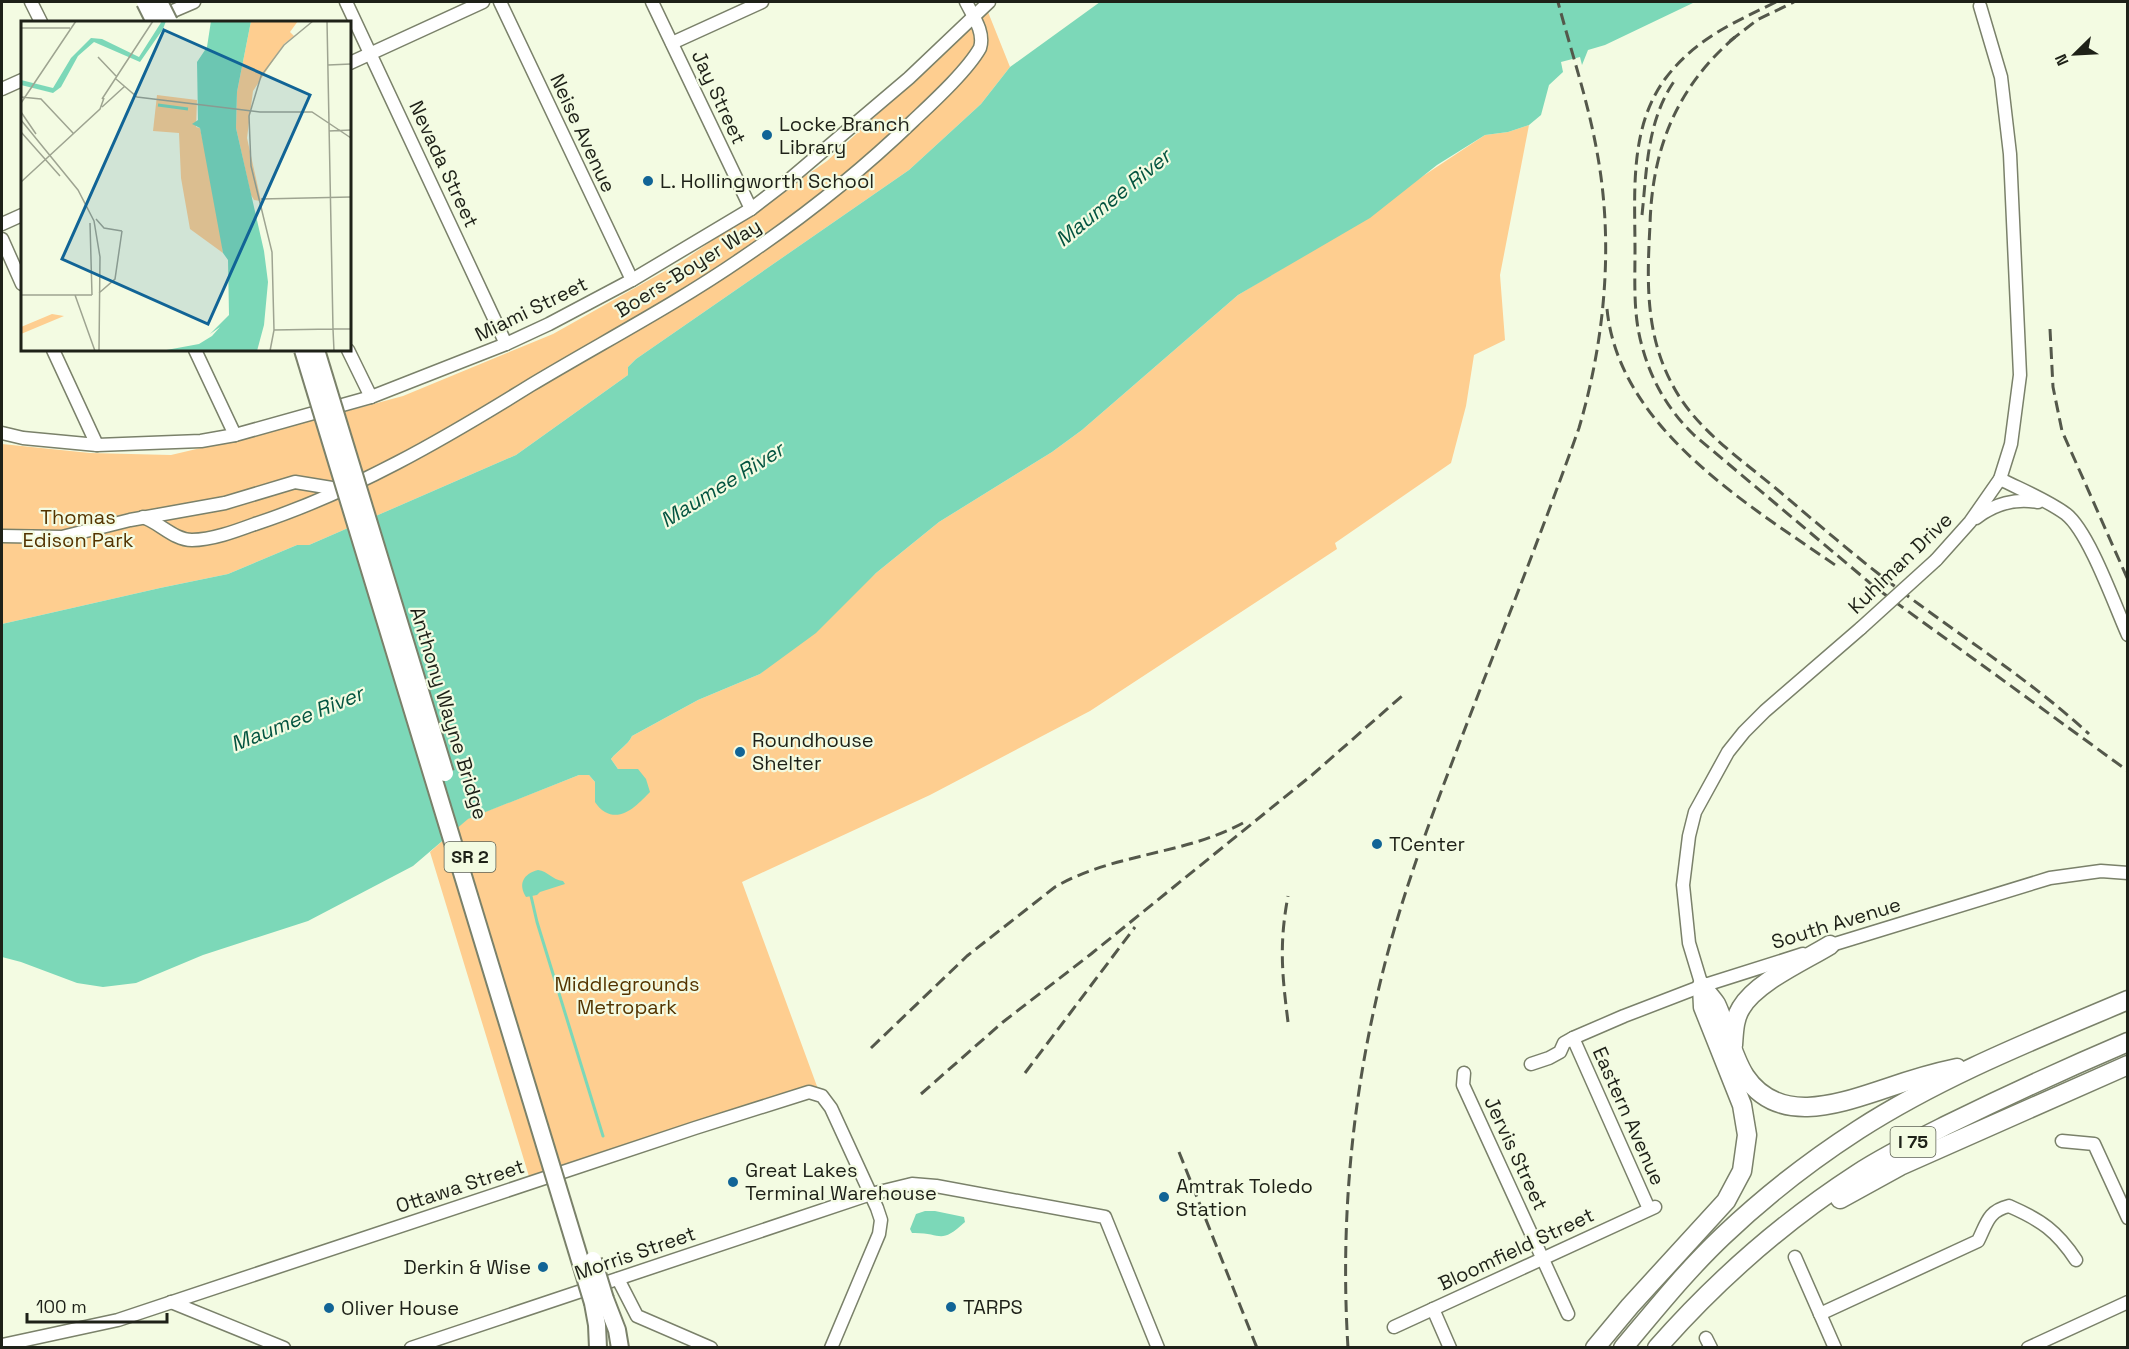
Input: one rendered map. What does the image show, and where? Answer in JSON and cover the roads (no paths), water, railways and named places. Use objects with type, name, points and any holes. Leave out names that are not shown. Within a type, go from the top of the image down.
[{"type":"highway","points":[[1733,1047],[1735,1025],[1740,1009],[1753,992],[1830,945]]},
{"type":"highway","points":[[1702,986],[1715,1003],[1745,1076],[1757,1090],[1768,1098],[1792,1107],[1814,1107],[1844,1102],[1933,1073],[1983,1062]]},
{"type":"highway","points":[[1595,1347],[1726,1200],[1742,1171],[1747,1135],[1742,1105],[1703,1007],[1702,986]]},
{"type":"highway","name":"I 75","points":[[1623,1347],[1715,1244],[1791,1179],[1858,1130],[1905,1102],[1983,1062],[2127,1000]]},
{"type":"highway","name":"I 75","points":[[1657,1347],[1722,1281],[1813,1206],[1856,1174],[1897,1150],[2007,1095],[2127,1042]]},
{"type":"highway","points":[[1722,1281],[1804,1222],[1851,1192],[1900,1166],[2127,1065]]},
{"type":"main road","points":[[145,2],[154,21]]},
{"type":"main road","points":[[159,2],[168,21]]},
{"type":"main road","name":"SR 2","points":[[303,351],[331,418]]},
{"type":"main road","name":"SR 2","points":[[316,351],[331,418]]},
{"type":"main road","name":"Anthony Wayne Bridge","points":[[331,418],[599,1301]]},
{"type":"main road","name":"SR 2","points":[[598,1347],[599,1301]]},
{"type":"main road","name":"SR 2","points":[[599,1301],[617,1330],[620,1347]]},
{"type":"street","points":[[31,2],[40,21]]},
{"type":"street","points":[[149,21],[194,2]]},
{"type":"street","name":"Nevada Street","points":[[346,2],[506,344]]},
{"type":"street","points":[[351,63],[483,2]]},
{"type":"street","name":"Neise Avenue","points":[[500,2],[632,280]]},
{"type":"street","name":"Jay Street","points":[[652,2],[751,209]]},
{"type":"street","points":[[672,43],[762,2]]},
{"type":"street","name":"Boers-Boyer Way","points":[[143,517],[181,538],[191,540],[246,527],[296,510],[348,486],[489,412],[698,287],[802,217],[886,147],[977,55],[982,34],[966,2]]},
{"type":"street","name":"Miami Street","points":[[2,434],[97,445],[174,444],[235,435],[371,398],[506,344],[632,280],[751,209],[901,86],[989,2]]},
{"type":"street","name":"Kuhlman Drive","points":[[1702,986],[1689,943],[1683,885],[1689,836],[1695,812],[1728,752],[1765,711],[1936,560],[1970,522],[2000,479],[2011,444],[2020,366],[2010,154],[2001,77],[1980,6]]},
{"type":"street","points":[[2,89],[21,80]]},
{"type":"street","points":[[2,224],[21,214]]},
{"type":"street","points":[[2,239],[21,282]]},
{"type":"street","points":[[53,351],[97,445]]},
{"type":"street","points":[[195,351],[235,435]]},
{"type":"street","points":[[348,351],[371,398]]},
{"type":"street","points":[[2000,479],[2052,506],[2067,515],[2077,525],[2086,540],[2127,635]]},
{"type":"street","name":"Boers-Boyer Way","points":[[2,536],[62,537],[143,517],[225,503],[295,482],[339,489],[348,486]]},
{"type":"street","points":[[1970,522],[1985,511],[2010,502],[2036,501],[2052,506]]},
{"type":"street","name":"South Avenue","points":[[1531,1064],[1560,1052],[1569,1041],[1702,986],[2050,878],[2101,871],[2127,873]]},
{"type":"street","name":"Eastern Avenue","points":[[1569,1041],[1652,1208]]},
{"type":"street","name":"Jervis Street","points":[[1464,1073],[1463,1085],[1568,1314]]},
{"type":"street","name":"Ottawa Street","points":[[2,1345],[102,1324],[801,1094],[816,1093],[827,1101],[881,1220],[879,1234],[831,1347]]},
{"type":"street","points":[[2062,1141],[2094,1144],[2127,1218]]},
{"type":"street","name":"Morris Street","points":[[411,1347],[871,1194],[912,1184],[1105,1217],[1158,1347]]},
{"type":"street","points":[[1820,1314],[1978,1241],[1990,1216],[1998,1209],[2009,1206],[2044,1223],[2065,1243],[2076,1260]]},
{"type":"street","name":"Bloomfield Street","points":[[1394,1327],[1652,1208]]},
{"type":"street","points":[[1796,1257],[1835,1347]]},
{"type":"street","points":[[618,1279],[637,1316],[711,1347]]},
{"type":"street","points":[[171,1302],[284,1347]]},
{"type":"street","points":[[2028,1347],[2127,1302]]},
{"type":"street","points":[[1433,1309],[1450,1347]]},
{"type":"water","name":"Maumee River","points":[[1100,2],[1695,2],[1605,45],[1588,50],[1582,65],[1580,57],[1561,62],[1563,72],[1549,85],[1541,115],[1529,125],[1508,132],[1485,135],[1437,165],[1370,218],[1238,295],[1082,430],[1052,452],[939,522],[876,573],[816,633],[760,674],[698,700],[632,736],[611,759],[618,769],[638,769],[646,779],[650,792],[630,810],[618,815],[604,811],[595,802],[595,782],[589,775],[579,775],[468,819],[413,866],[308,921],[203,955],[136,983],[103,987],[77,983],[2,957],[2,624],[228,574],[297,545],[309,545],[516,455],[628,375],[628,367],[636,359],[909,170],[981,104],[1010,67]]},
{"type":"water","points":[[538,870],[565,884],[526,897],[522,888],[523,880]]},
{"type":"water","points":[[925,1211],[964,1217],[965,1222],[945,1236],[912,1233],[910,1229],[916,1214]]},
{"type":"waterway","points":[[531,896],[603,1136]]},
{"type":"railway","points":[[1348,1348],[1346,1253],[1351,1158],[1363,1064],[1383,971],[1409,882],[1429,825],[1579,428],[1588,395],[1601,326],[1606,256],[1602,186],[1589,114],[1558,2]]},
{"type":"railway","points":[[1776,2],[1716,33],[1689,53],[1665,79],[1653,98],[1645,118],[1636,162],[1635,298],[1639,334],[1656,383],[1668,405],[1694,435],[1876,588],[2128,771]]},
{"type":"railway","points":[[1730,41],[1757,20],[1794,2]]},
{"type":"railway","points":[[1735,37],[1715,56],[1683,98],[1662,145],[1656,170],[1649,246],[1650,306],[1657,345],[1672,384],[1693,415],[1706,429],[1848,550],[2028,683],[2089,734]]},
{"type":"railway","points":[[1642,215],[1647,162],[1654,128],[1659,111],[1675,80]]},
{"type":"railway","points":[[1607,309],[1617,352],[1636,391],[1662,427],[1694,460],[1729,490],[1838,567]]},
{"type":"railway","points":[[2050,329],[2053,387],[2062,431],[2128,580]]},
{"type":"railway","points":[[921,1094],[1003,1022],[1091,954],[1312,775],[1402,696]]},
{"type":"railway","points":[[871,1048],[967,956],[1055,887],[1101,867],[1197,842],[1243,823]]},
{"type":"railway","points":[[1288,896],[1283,929],[1282,959],[1288,1022]]},
{"type":"railway","points":[[1025,1073],[1135,927]]},
{"type":"railway","points":[[1179,1152],[1257,1348]]},
{"type":"place","name":"Locke Branch Library","points":[[767,135]]},
{"type":"place","name":"L. Hollingworth School","points":[[648,181]]},
{"type":"place","name":"Roundhouse Shelter","points":[[740,752]]},
{"type":"place","name":"TCenter","points":[[1377,844]]},
{"type":"place","name":"Great Lakes Terminal Warehouse","points":[[733,1182]]},
{"type":"place","name":"Amtrak Toledo Station","points":[[1164,1197]]},
{"type":"place","name":"Derkin & Wise","points":[[543,1267]]},
{"type":"place","name":"TARPS","points":[[951,1307]]},
{"type":"place","name":"Oliver House","points":[[329,1308]]},
{"type":"park label","name":"Thomas Edison Park","points":[[78,528]]},
{"type":"park label","name":"Middlegrounds Metropark","points":[[627,996]]}]
